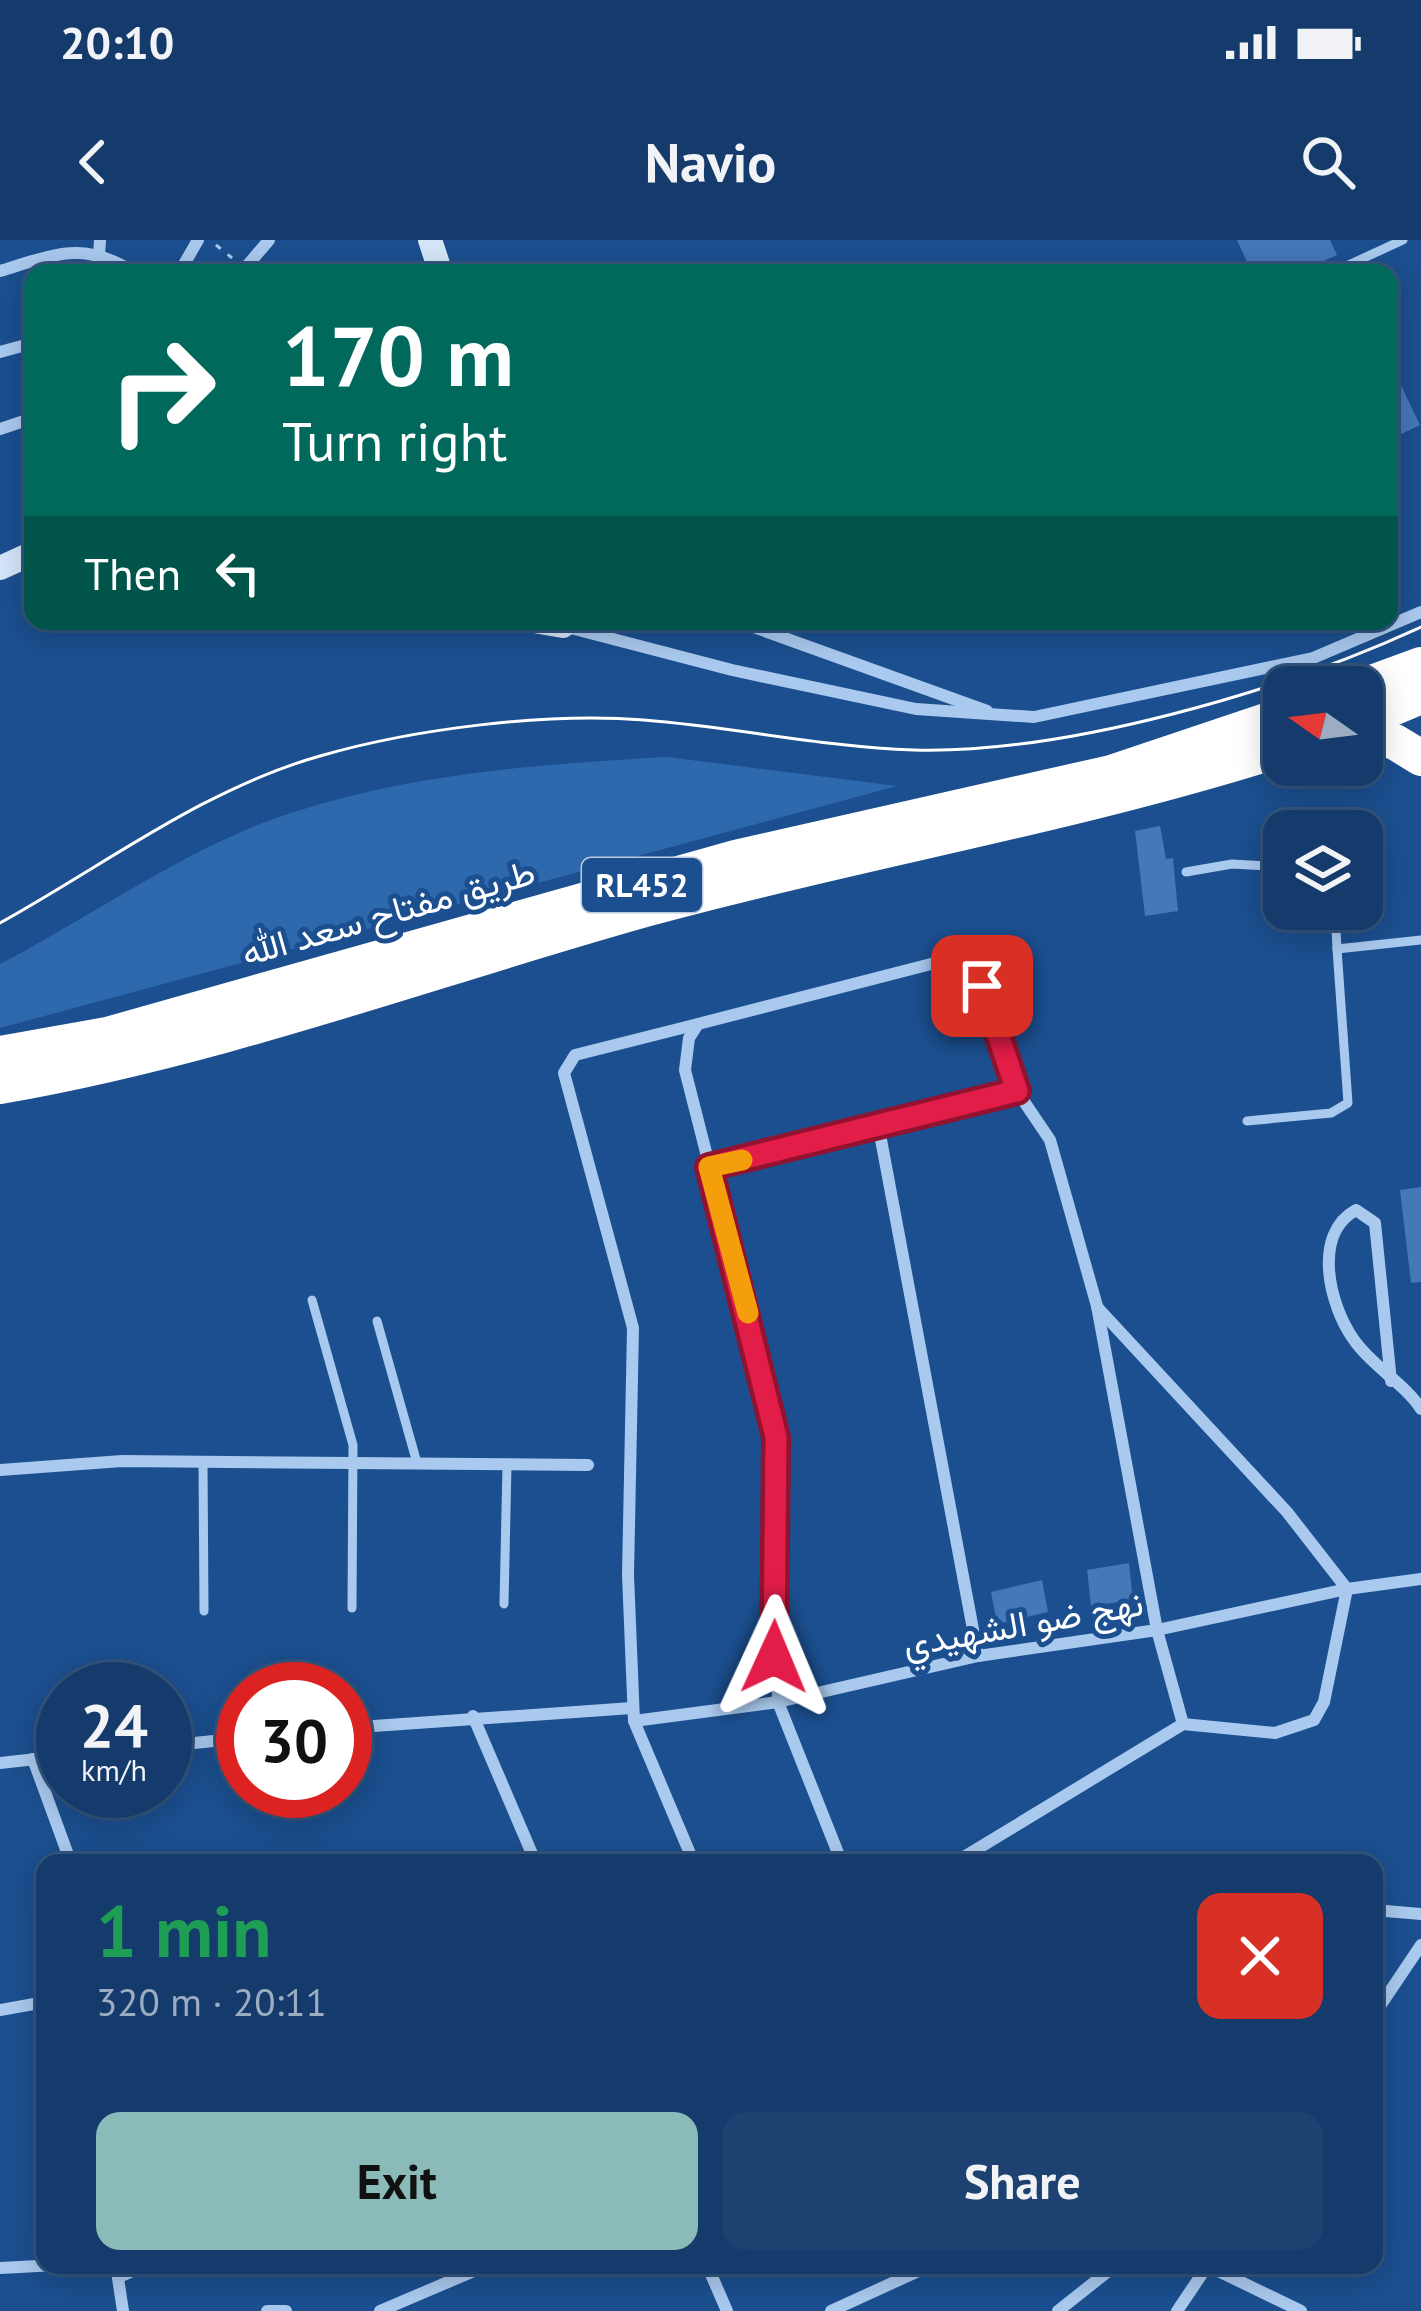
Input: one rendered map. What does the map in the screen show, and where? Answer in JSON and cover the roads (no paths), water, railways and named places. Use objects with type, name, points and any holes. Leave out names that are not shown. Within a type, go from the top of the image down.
[{"type":"highway","points":[[1383,679],[1421,665]]},
{"type":"highway","points":[[1383,713],[1421,697]]},
{"type":"highway","name":"طريق مفتاح سعد الله","points":[[0,1054],[107,1035],[735,858],[1111,772],[1263,722]]},
{"type":"highway","points":[[1383,739],[1421,758]]},
{"type":"highway","name":"طريق مفتاح سعد الله","points":[[0,1086],[160,1050],[672,903],[1141,794],[1263,755]]},
{"type":"street","points":[[24,264],[101,246]]},
{"type":"street","points":[[590,630],[870,700],[1005,717],[1078,710],[1252,674],[1312,658],[1378,630]]},
{"type":"street","points":[[762,630],[1005,717]]},
{"type":"street","points":[[690,1854],[633,1715],[628,1575],[633,1328],[564,1073],[574,1055],[950,963],[976,974],[1017,1091],[1050,1140],[1097,1306],[1157,1630],[1183,1724]]},
{"type":"street","points":[[698,1024],[689,1038],[685,1070],[776,1437],[778,1702],[838,1854]]},
{"type":"street","points":[[709,1167],[879,1129],[1017,1091]]},
{"type":"street","points":[[879,1129],[978,1656]]},
{"type":"street","points":[[1391,1381],[1375,1223],[1356,1210],[1341,1219],[1329,1246],[1337,1302],[1354,1340],[1391,1381],[1421,1408]]},
{"type":"street","points":[[969,1854],[1183,1724],[1276,1733],[1315,1720],[1324,1702],[1347,1589],[1287,1512],[1097,1306]]},
{"type":"street","points":[[0,1469],[66,1462],[203,1461],[589,1465]]},
{"type":"street","name":"نهج ضو الشهيدي","points":[[372,1725],[472,1716],[633,1715],[778,1702],[978,1656],[1157,1630],[1347,1589],[1421,1579]]},
{"type":"street","points":[[472,1716],[532,1854]]},
{"type":"street","points":[[33,1759],[68,1854]]},
{"type":"street","points":[[0,1762],[36,1759]]},
{"type":"street","points":[[1383,1911],[1421,1914]]},
{"type":"street","points":[[1383,2002],[1421,1945]]},
{"type":"street","points":[[0,2010],[36,2004]]},
{"type":"street","points":[[0,2268],[36,2266]]},
{"type":"street","points":[[117,2274],[123,2311]]},
{"type":"street","points":[[380,2311],[467,2274]]},
{"type":"street","points":[[711,2274],[727,2311]]},
{"type":"street","points":[[830,2311],[912,2274]]},
{"type":"street","points":[[1058,2311],[1105,2274]]},
{"type":"street","points":[[1177,2311],[1202,2274]]},
{"type":"street","points":[[1225,2274],[1301,2311]]},
{"type":"street","points":[[267,2311],[286,2311]]},
{"type":"lane","points":[[1351,264],[1403,240]]},
{"type":"lane","points":[[1186,872],[1263,866]]},
{"type":"lane","points":[[1247,1121],[1330,1113],[1348,1103],[1336,930]]},
{"type":"lane","points":[[1337,949],[1421,940]]},
{"type":"lane","points":[[312,1300],[353,1463],[352,1608]]},
{"type":"lane","points":[[377,1321],[417,1463]]},
{"type":"lane","points":[[203,1461],[204,1611]]},
{"type":"lane","points":[[504,1604],[507,1465]]},
{"type":"tram line","points":[[0,923],[235,788],[320,756],[396,738],[480,725],[606,718],[880,748],[974,748],[1105,730],[1173,714],[1305,674],[1421,627]]}]
